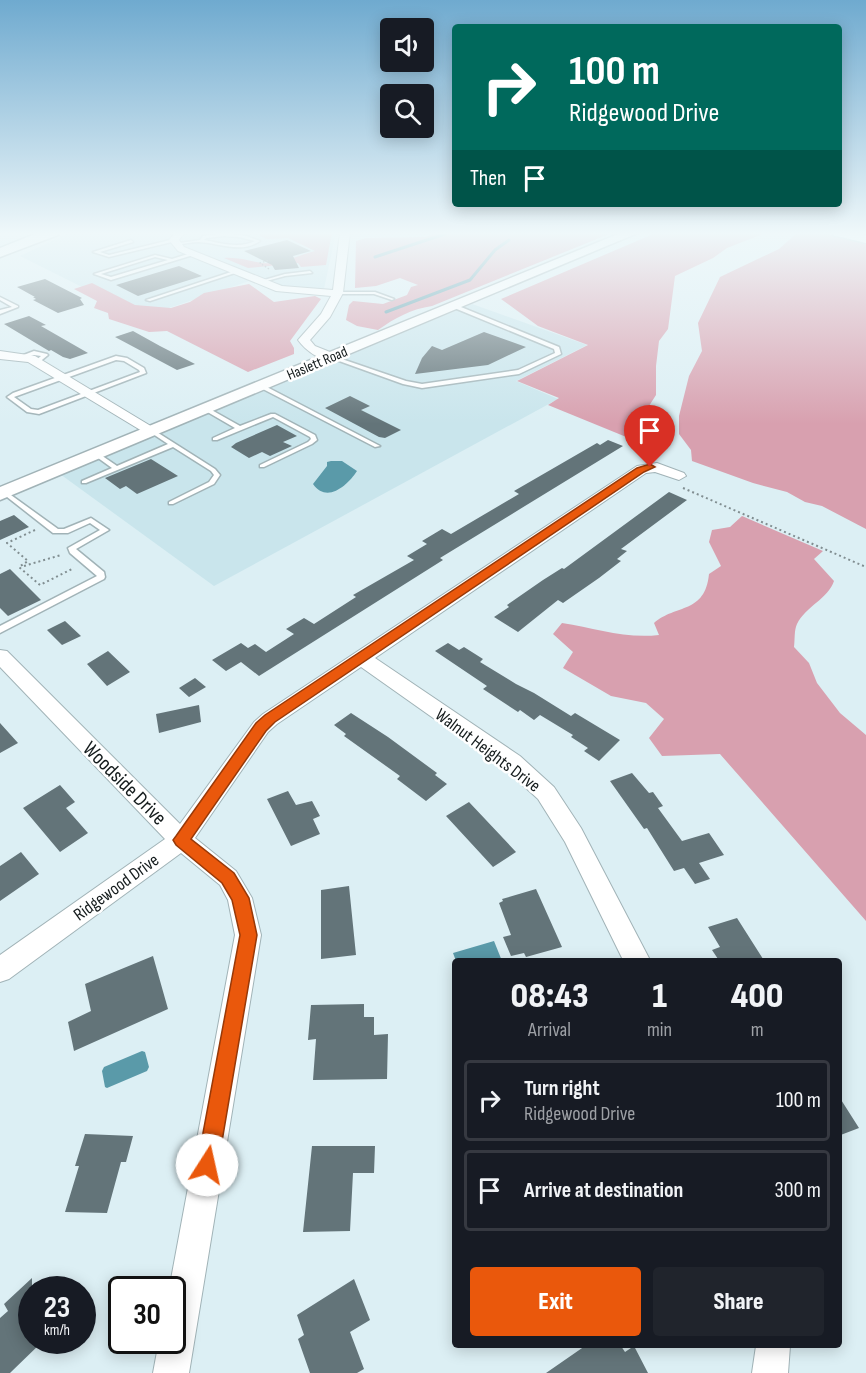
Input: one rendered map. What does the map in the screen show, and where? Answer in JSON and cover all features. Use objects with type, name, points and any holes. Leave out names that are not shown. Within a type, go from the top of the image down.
[{"type":"main road","name":"Haslett Road","points":[[2,493],[478,296]]},
{"type":"street","points":[[331,357],[311,348],[304,340],[326,315],[336,296]]},
{"type":"street","points":[[0,355],[24,356],[38,362],[103,404],[106,413],[147,433]]},
{"type":"street","points":[[641,470],[657,467],[679,476]]},
{"type":"street","name":"Ridgewood Drive","points":[[0,970],[181,840],[261,727],[641,470]]},
{"type":"street","name":"Woodside Drive","points":[[0,656],[181,840],[228,878],[240,898],[248,935],[171,1373]]},
{"type":"street","name":"Walnut Heights Drive","points":[[362,658],[512,762],[546,793],[573,835],[637,958]]},
{"type":"street","points":[[770,1373],[773,1348]]},
{"type":"lane","points":[[147,300],[159,296]]},
{"type":"lane","points":[[384,296],[392,299]]},
{"type":"lane","points":[[0,298],[16,307],[0,312]]},
{"type":"lane","points":[[331,357],[405,383],[422,386],[519,372],[558,354],[557,348],[454,306]]},
{"type":"lane","points":[[116,358],[124,359],[144,371],[140,375],[39,412],[29,411],[10,397],[61,377],[116,358]]},
{"type":"lane","points":[[261,386],[376,446]]},
{"type":"lane","points":[[206,409],[240,428]]},
{"type":"lane","points":[[214,439],[273,415],[313,436],[314,440],[310,443],[262,466]]},
{"type":"lane","points":[[147,433],[172,445],[213,470],[217,475],[212,483],[171,503]]},
{"type":"lane","points":[[84,482],[172,445]]},
{"type":"lane","points":[[96,454],[116,468]]},
{"type":"lane","points":[[0,630],[101,577],[101,574],[73,551],[76,546],[103,533],[104,528],[91,520],[60,532],[2,493]]},
{"type":"path","points":[[641,470],[866,567]]},
{"type":"path","points":[[19,567],[28,561],[7,543],[47,525]]},
{"type":"path","points":[[19,567],[73,551]]},
{"type":"path","points":[[19,567],[40,585],[86,562]]},
{"type":"shaded area","points":[[88,296],[118,296],[135,305],[171,308],[190,302],[199,296],[266,296],[274,302],[314,296],[321,299],[290,341],[294,354],[248,372],[167,331],[149,332],[109,319],[108,313],[94,308],[97,301]]},
{"type":"shaded area","points":[[100,296],[204,296],[142,317]]},
{"type":"shaded area","points":[[404,296],[456,296],[410,312],[378,330],[357,326],[346,320],[349,305],[353,301],[383,304]]},
{"type":"shaded area","points":[[508,296],[672,296],[668,329],[659,341],[656,395],[649,406],[643,428],[666,447],[663,452],[548,405],[559,398],[517,381],[588,345],[538,326],[501,299]]},
{"type":"shaded area","points":[[711,296],[866,296],[866,529],[822,506],[805,502],[787,492],[753,483],[692,461],[691,450],[679,434],[679,416],[689,376],[702,351],[698,323]]},
{"type":"shaded area","points":[[472,304],[587,345],[516,381],[558,399],[214,586],[60,474]]},
{"type":"shaded area","points":[[742,516],[823,551],[814,559],[834,581],[827,593],[806,612],[797,624],[794,647],[809,663],[817,683],[840,713],[866,735],[866,921],[720,754],[662,756],[649,738],[664,719],[646,703],[611,696],[563,668],[573,652],[553,634],[562,623],[634,636],[659,635],[654,623],[696,602],[702,596],[709,574],[721,566],[709,542],[712,530],[730,527]]},
{"type":"water","points":[[342,461],[357,471],[343,487],[325,492],[313,484],[327,466],[327,462]]},
{"type":"water","points":[[494,941],[501,958],[455,958],[453,953]]},
{"type":"water","points":[[142,1051],[145,1052],[149,1067],[147,1071],[105,1087],[102,1071],[104,1067]]},
{"type":"building","points":[[33,296],[78,296],[82,298],[80,299],[84,305],[58,313],[33,300],[36,299],[33,297],[35,297]]},
{"type":"building","points":[[29,316],[46,325],[41,326],[88,353],[70,359],[63,357],[4,324]]},
{"type":"building","points":[[133,331],[195,364],[177,370],[115,337]]},
{"type":"building","points":[[484,332],[526,347],[488,365],[415,374],[422,358],[432,346],[442,350]]},
{"type":"building","points":[[350,396],[370,406],[361,410],[401,430],[385,438],[379,437],[325,408]]},
{"type":"building","points":[[277,425],[297,436],[283,442],[292,446],[270,456],[262,452],[249,458],[231,447],[236,443]]},
{"type":"building","points":[[608,440],[623,446],[440,558],[443,560],[259,676],[241,662],[226,671],[212,660],[241,643],[248,648],[255,644],[266,652],[294,634],[286,629],[304,618],[314,624],[356,597],[353,595],[414,560],[407,556],[427,544],[422,541],[442,529],[451,534],[519,494],[514,491],[597,443],[600,445]]},
{"type":"building","points":[[151,459],[178,476],[137,494],[126,486],[120,489],[105,478]]},
{"type":"building","points":[[669,492],[687,500],[621,549],[627,551],[617,559],[621,561],[599,578],[563,603],[558,600],[518,632],[494,617],[509,607],[507,605],[562,568],[564,569]]},
{"type":"building","points":[[14,515],[29,527],[0,540],[0,521]]},
{"type":"building","points":[[10,569],[41,600],[8,616],[0,608],[0,574]]},
{"type":"building","points":[[65,621],[81,636],[62,645],[47,630]]},
{"type":"building","points":[[448,643],[459,650],[464,647],[483,659],[480,662],[516,684],[571,716],[575,713],[620,740],[599,761],[584,751],[588,748],[571,737],[573,735],[540,715],[534,720],[520,710],[518,712],[483,689],[487,686],[435,651]]},
{"type":"building","points":[[108,651],[130,672],[107,686],[87,664]]},
{"type":"building","points":[[195,678],[206,687],[189,697],[179,688]]},
{"type":"building","points":[[199,705],[201,722],[159,733],[156,714]]},
{"type":"building","points":[[351,713],[437,773],[435,775],[447,784],[426,801],[397,779],[400,776],[344,736],[346,734],[334,725]]},
{"type":"building","points":[[0,723],[18,743],[0,753]]},
{"type":"building","points":[[632,773],[649,793],[653,792],[663,806],[658,808],[682,841],[709,833],[724,855],[699,863],[710,879],[695,884],[684,868],[674,871],[647,828],[644,829],[610,781]]},
{"type":"building","points":[[60,785],[75,802],[66,808],[88,833],[60,852],[23,808]]},
{"type":"building","points":[[288,791],[296,805],[312,801],[320,816],[313,819],[320,834],[291,846],[267,799]]},
{"type":"building","points":[[469,802],[516,852],[493,867],[446,816]]},
{"type":"building","points":[[21,852],[39,874],[0,901],[0,866]]},
{"type":"building","points":[[349,886],[356,955],[321,959],[321,890]]},
{"type":"building","points":[[536,889],[562,947],[526,957],[524,953],[511,956],[503,937],[511,935],[499,903],[503,901],[502,899]]},
{"type":"building","points":[[737,918],[762,958],[717,958],[712,950],[720,947],[708,927]]},
{"type":"building","points":[[153,956],[168,1009],[74,1051],[68,1022],[91,1011],[85,984]]},
{"type":"building","points":[[364,1004],[364,1017],[374,1017],[374,1035],[388,1034],[387,1079],[313,1080],[316,1039],[308,1040],[311,1005]]},
{"type":"building","points":[[842,1101],[859,1128],[842,1134]]},
{"type":"building","points":[[85,1134],[133,1136],[126,1162],[121,1162],[107,1213],[65,1212],[79,1166],[75,1166]]},
{"type":"building","points":[[312,1146],[375,1146],[374,1173],[353,1173],[350,1231],[303,1232]]},
{"type":"building","points":[[354,1279],[370,1320],[350,1332],[364,1369],[357,1373],[310,1373],[298,1339],[304,1335],[297,1315]]},
{"type":"building","points":[[18,1291],[18,1354],[30,1354],[10,1373],[0,1373],[0,1318],[8,1311],[4,1304]]},
{"type":"building","points":[[582,1348],[622,1348],[625,1352],[635,1348],[648,1373],[546,1373]]},
{"type":"waterway","points":[[386,312],[428,296]]},
{"type":"route","points":[[207,1165],[248,935],[240,898],[228,878],[181,840],[261,727],[270,719],[642,469],[650,467]]}]
